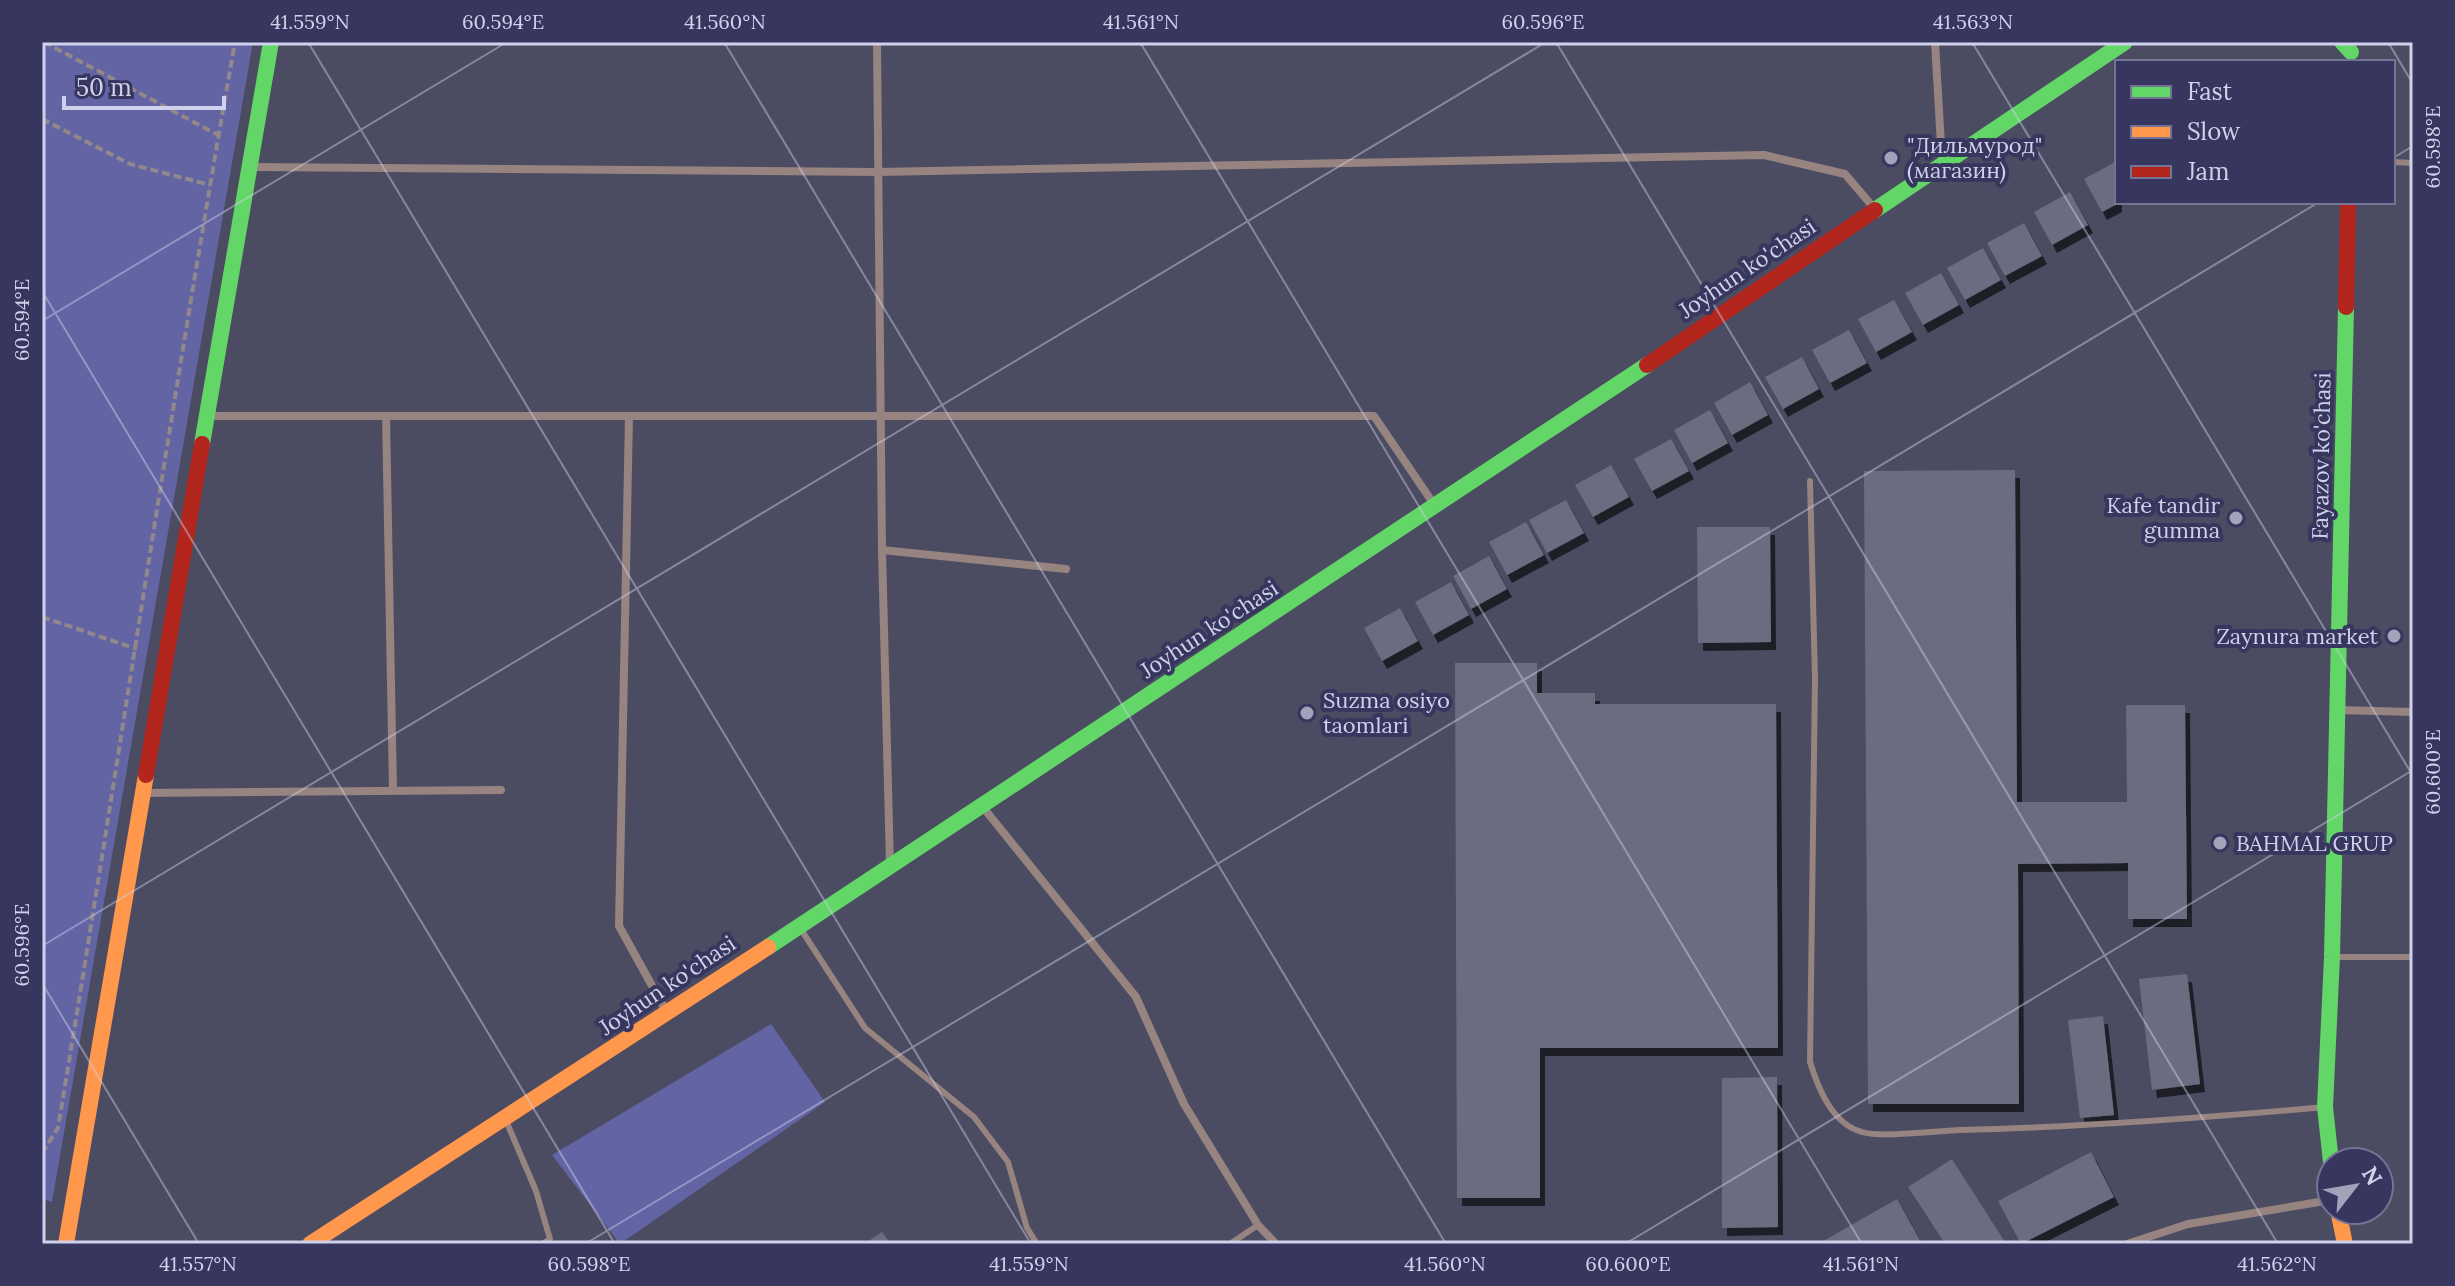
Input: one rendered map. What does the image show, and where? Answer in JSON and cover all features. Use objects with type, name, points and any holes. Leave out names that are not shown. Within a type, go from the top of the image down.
[{"type":"main road","points":[[66,1244],[140,793],[271,42]]},
{"type":"main road","name":"Joyhun ko'chasi","points":[[315,1243],[1435,507],[1874,208],[2125,42]]},
{"type":"main road","name":"Fayazov ko'chasi","points":[[2329,1146],[2325,1107],[2332,957],[2348,204]]},
{"type":"street","points":[[877,42],[882,550],[890,865]]},
{"type":"street","points":[[1935,42],[1942,163]]},
{"type":"street","points":[[250,167],[878,172],[1764,155],[1845,174],[1874,208]]},
{"type":"street","points":[[206,416],[1374,416],[1435,507]]},
{"type":"street","points":[[386,416],[393,791]]},
{"type":"street","points":[[629,416],[619,926],[666,1011]]},
{"type":"street","points":[[882,550],[1066,569]]},
{"type":"street","points":[[2337,710],[2413,712]]},
{"type":"street","points":[[140,793],[501,790]]},
{"type":"street","points":[[981,804],[1136,997],[1184,1104],[1258,1225],[1276,1244]]},
{"type":"street","points":[[2127,1244],[2188,1224],[2315,1203]]},
{"type":"lane","points":[[1810,481],[1815,678],[1810,1062],[1819,1091],[1840,1119],[1862,1133],[1908,1132],[2096,1127],[2325,1107]]},
{"type":"lane","points":[[798,924],[865,1028],[974,1117],[1008,1162],[1027,1228],[1037,1244]]},
{"type":"lane","points":[[2332,957],[2413,957]]},
{"type":"lane","points":[[506,1120],[536,1191],[550,1239],[542,1244]]},
{"type":"lane","points":[[1230,1244],[1258,1225]]},
{"type":"path","points":[[44,42],[218,135]]},
{"type":"path","points":[[42,1153],[58,1128],[137,649],[182,343],[235,42]]},
{"type":"path","points":[[42,119],[130,164],[210,185]]},
{"type":"path","points":[[42,617],[137,649]]},
{"type":"shaded area","points":[[42,42],[253,42],[52,1202],[42,1199]]},
{"type":"shaded area","points":[[771,1024],[825,1102],[620,1244],[552,1155]]},
{"type":"building","points":[[2115,162],[2117,204],[2102,212],[2084,179]]},
{"type":"building","points":[[2070,192],[2088,225],[2052,245],[2034,212]]},
{"type":"building","points":[[2024,223],[2042,256],[2005,276],[1987,243]]},
{"type":"building","points":[[1983,248],[2001,280],[1965,300],[1947,268]]},
{"type":"building","points":[[1941,273],[1959,305],[1923,325],[1905,293]]},
{"type":"building","points":[[1894,300],[1912,332],[1876,352],[1858,319]]},
{"type":"building","points":[[1849,330],[1867,363],[1830,383],[1812,350]]},
{"type":"building","points":[[1802,357],[1819,389],[1783,409],[1765,377]]},
{"type":"building","points":[[1750,382],[1768,415],[1732,435],[1714,403]]},
{"type":"building","points":[[1710,410],[1728,443],[1692,463],[1674,430]]},
{"type":"building","points":[[1671,439],[1689,471],[1652,491],[1634,459]]},
{"type":"building","points":[[1611,465],[1629,497],[1593,517],[1575,485]]},
{"type":"building","points":[[2015,470],[2017,802],[2127,802],[2126,705],[2185,705],[2187,919],[2128,919],[2128,863],[2018,864],[2019,1104],[1868,1104],[1864,471]]},
{"type":"building","points":[[1566,500],[1584,533],[1547,553],[1529,520]]},
{"type":"building","points":[[1526,522],[1544,555],[1507,575],[1489,542]]},
{"type":"building","points":[[1697,527],[1770,527],[1771,642],[1698,643]]},
{"type":"building","points":[[1489,556],[1507,589],[1471,609],[1453,576]]},
{"type":"building","points":[[1451,582],[1469,615],[1433,635],[1415,602]]},
{"type":"building","points":[[1400,608],[1418,641],[1382,661],[1364,628]]},
{"type":"building","points":[[1455,663],[1537,663],[1537,693],[1595,693],[1595,704],[1776,704],[1778,1048],[1540,1048],[1540,1198],[1457,1198]]},
{"type":"building","points":[[2187,974],[2200,1084],[2152,1090],[2139,979]]},
{"type":"building","points":[[2103,1016],[2114,1115],[2080,1118],[2068,1020]]},
{"type":"building","points":[[1777,1077],[1778,1227],[1722,1228],[1722,1078]]},
{"type":"building","points":[[2091,1152],[2114,1197],[2021,1244],[1998,1201]]},
{"type":"building","points":[[1952,1159],[2005,1242],[2002,1244],[1945,1244],[1908,1187]]},
{"type":"building","points":[[1897,1199],[1921,1242],[1918,1244],[1818,1244]]},
{"type":"building","points":[[882,1232],[891,1244],[864,1244]]},
{"type":"traffic: fast","points":[[202,444],[271,42]]},
{"type":"traffic: fast","points":[[1875,210],[2125,42]]},
{"type":"traffic: fast","points":[[2342,42],[2351,52]]},
{"type":"traffic: fast","points":[[2329,1146],[2325,1107],[2332,957],[2346,307]]},
{"type":"traffic: fast","points":[[768,947],[1647,365]]},
{"type":"traffic: slow","points":[[66,1244],[146,775]]},
{"type":"traffic: slow","points":[[310,1244],[768,947]]},
{"type":"traffic: slow","points":[[2341,1226],[2345,1244]]},
{"type":"traffic: jam","points":[[2346,307],[2348,204]]},
{"type":"traffic: jam","points":[[1647,365],[1875,210]]},
{"type":"traffic: jam","points":[[146,775],[202,444]]},
{"type":"place","name":"\"Дильмурод\" (магазин)","points":[[1891,158]]},
{"type":"place","name":"Kafe tandir gumma","points":[[2236,518]]},
{"type":"place","name":"Zaynura market","points":[[2394,636]]},
{"type":"place","name":"Suzma osiyo taomlari","points":[[1307,713]]},
{"type":"place","name":"BAHMAL GRUP","points":[[2220,843]]}]
